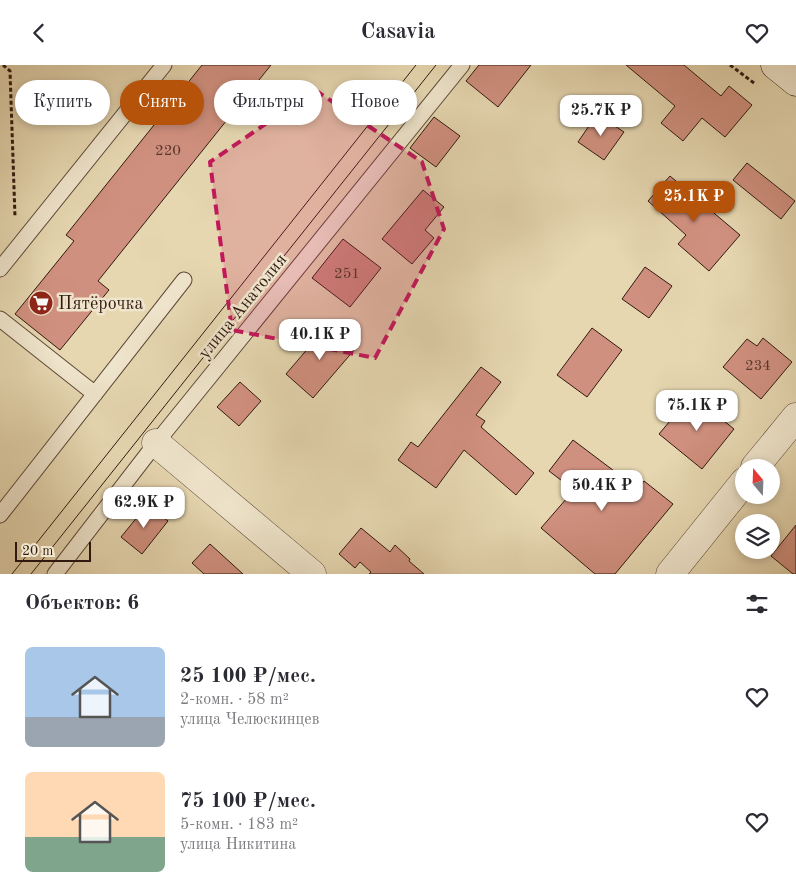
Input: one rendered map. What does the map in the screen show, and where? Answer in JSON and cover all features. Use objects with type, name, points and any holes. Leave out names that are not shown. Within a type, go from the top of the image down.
[{"type":"street","points":[[775,65],[796,82]]},
{"type":"street","points":[[762,459],[796,417]]},
{"type":"street","points":[[156,443],[312,574]]},
{"type":"street","points":[[670,574],[735,493]]},
{"type":"lane","points":[[0,269],[164,65]]},
{"type":"lane","name":"улица Анатолия","points":[[55,574],[156,443],[462,65]]},
{"type":"lane","points":[[0,515],[184,279]]},
{"type":"lane","points":[[0,319],[95,394]]},
{"type":"path","points":[[3,65],[10,71],[16,250]]},
{"type":"highlighted area","points":[[315,90],[422,162],[444,229],[375,358],[232,330],[210,162]]},
{"type":"building","points":[[202,65],[271,65],[259,80],[214,80],[214,125],[223,125],[98,281],[109,290],[60,350],[15,314],[74,241],[66,235],[154,125],[204,125],[204,80],[190,80]]},
{"type":"building","points":[[479,65],[531,65],[498,107],[466,81]]},
{"type":"building","points":[[626,65],[684,65],[721,96],[729,86],[752,105],[725,137],[702,118],[683,141],[661,123],[675,106]]},
{"type":"building","points":[[597,114],[624,132],[604,160],[578,142]]},
{"type":"building","points":[[434,117],[460,136],[436,167],[410,148]]},
{"type":"building","points":[[747,163],[795,201],[781,219],[733,180]]},
{"type":"building","points":[[670,176],[740,235],[709,271],[678,244],[686,235],[648,201]]},
{"type":"building","points":[[423,190],[444,207],[425,230],[434,238],[412,264],[382,239]]},
{"type":"building","points":[[343,239],[381,268],[350,307],[312,278]]},
{"type":"building","points":[[645,267],[672,286],[649,318],[622,299]]},
{"type":"building","points":[[328,325],[355,349],[313,398],[286,374]]},
{"type":"building","points":[[592,328],[622,350],[587,397],[557,375]]},
{"type":"building","points":[[763,338],[792,362],[761,399],[723,367],[747,339],[757,346]]},
{"type":"building","points":[[481,367],[501,382],[476,415],[485,421],[481,427],[534,473],[516,495],[464,450],[436,488],[398,460],[411,442],[418,447]]},
{"type":"building","points":[[240,382],[261,401],[239,426],[217,407]]},
{"type":"building","points":[[692,395],[734,429],[702,469],[659,434]]},
{"type":"building","points":[[573,440],[638,489],[644,481],[673,504],[615,574],[595,574],[541,528],[574,490],[549,471]]},
{"type":"building","points":[[147,505],[168,521],[142,554],[121,537]]},
{"type":"building","points":[[796,525],[796,574],[793,574],[775,559],[780,559],[780,545]]},
{"type":"building","points":[[361,528],[390,552],[395,545],[424,574],[369,574],[371,572],[360,562],[355,568],[339,554]]},
{"type":"building","points":[[210,544],[243,574],[204,574],[192,563]]},
{"type":"tram line","points":[[12,574],[416,65]]},
{"type":"tram line","points":[[31,574],[436,65]]},
{"type":"place","name":"Пятёрочка","points":[[41,303]]}]
